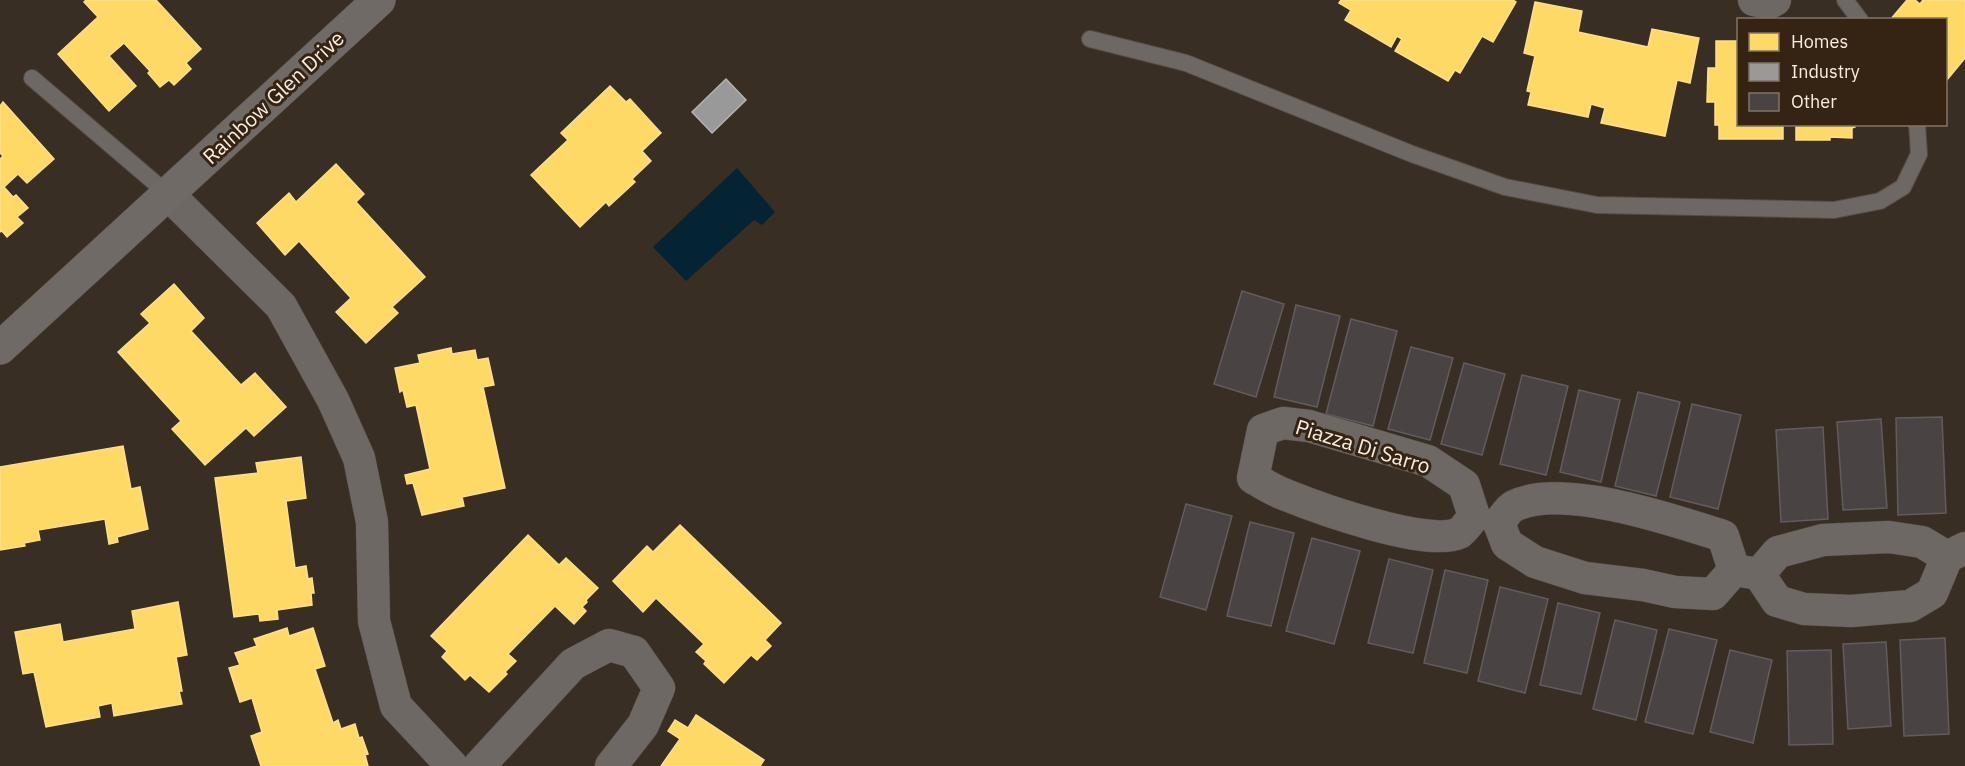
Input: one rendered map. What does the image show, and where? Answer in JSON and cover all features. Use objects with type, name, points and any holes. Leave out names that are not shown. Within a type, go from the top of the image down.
[{"type":"street","name":"Rainbow Glen Drive","points":[[0,348],[379,0]]},
{"type":"street","points":[[1754,0],[1769,3],[1775,0]]},
{"type":"street","points":[[168,194],[281,306],[333,400],[359,458],[372,522],[374,621],[396,706],[452,766]]},
{"type":"street","name":"Piazza Di Sarro","points":[[1487,520],[1464,485],[1428,461],[1309,426],[1283,423],[1263,430],[1253,478],[1283,494],[1328,511],[1389,529],[1434,537],[1459,533],[1487,520],[1512,507],[1530,500],[1575,498],[1667,518],[1723,536],[1746,572],[1777,601],[1804,609],[1851,611],[1910,606],[1932,592],[1956,552],[1922,542],[1889,537],[1823,540],[1778,552],[1746,572],[1713,594],[1675,592],[1643,585],[1585,578],[1535,562],[1507,544],[1487,520]]},
{"type":"street","points":[[479,766],[573,664],[609,645],[634,652],[659,688],[643,725],[611,766]]},
{"type":"lane","points":[[1845,0],[1858,18]]},
{"type":"lane","points":[[1090,39],[1186,63],[1412,154],[1505,187],[1598,205],[1834,210],[1880,201],[1903,187],[1919,154],[1917,126]]},
{"type":"lane","points":[[32,78],[168,194]]},
{"type":"water","points":[[737,168],[775,212],[762,225],[754,220],[686,281],[653,247]]},
{"type":"building: Homes","points":[[86,0],[156,0],[201,49],[186,63],[191,69],[174,85],[169,80],[160,87],[148,73],[150,71],[124,43],[109,56],[136,86],[109,111],[58,54],[98,17],[84,2]]},
{"type":"building: Homes","points":[[1341,0],[1513,0],[1516,2],[1493,42],[1482,36],[1460,73],[1455,70],[1448,81],[1395,51],[1402,39],[1397,36],[1391,47],[1345,20],[1351,10],[1339,3]]},
{"type":"building: Homes","points":[[1907,0],[1915,0],[1920,4],[1923,0],[1965,0],[1965,58],[1947,80],[1947,18],[1892,18]]},
{"type":"building: Homes","points":[[1535,2],[1582,11],[1578,32],[1648,47],[1652,29],[1699,38],[1690,83],[1677,80],[1665,136],[1601,123],[1605,108],[1591,104],[1588,117],[1528,105],[1531,92],[1527,91],[1535,56],[1524,53]]},
{"type":"building: Homes","points":[[1716,41],[1737,41],[1737,126],[1783,126],[1783,139],[1719,139],[1719,125],[1715,125],[1715,102],[1707,102],[1708,68],[1716,68]]},
{"type":"building: Homes","points":[[610,86],[626,102],[630,99],[661,133],[642,151],[651,161],[632,179],[635,182],[609,206],[606,202],[580,227],[531,175],[568,140],[561,133]]},
{"type":"building: Homes","points":[[3,102],[54,159],[27,183],[18,174],[4,187],[13,197],[16,195],[28,208],[17,217],[23,223],[7,237],[2,231],[0,232],[0,159],[3,156],[0,153],[0,106]]},
{"type":"building: Homes","points":[[1796,126],[1855,126],[1852,128],[1852,138],[1796,140]]},
{"type":"building: Homes","points":[[336,164],[364,194],[356,202],[425,277],[392,307],[398,313],[366,343],[336,312],[351,298],[299,241],[285,255],[257,223],[289,193],[296,202]]},
{"type":"building: Homes","points":[[174,284],[204,318],[191,331],[241,385],[255,373],[286,407],[254,436],[246,428],[205,465],[172,429],[181,421],[118,352],[150,323],[141,314]]},
{"type":"building: Homes","points":[[451,348],[452,354],[475,350],[477,360],[488,358],[494,385],[483,387],[505,488],[462,497],[464,506],[422,515],[413,483],[407,484],[405,475],[430,469],[416,405],[407,407],[403,390],[400,392],[395,368],[420,363],[418,355]]},
{"type":"building: Homes","points":[[123,446],[131,489],[140,487],[148,529],[117,537],[118,542],[109,544],[105,519],[38,530],[40,540],[24,543],[25,546],[0,550],[0,467]]},
{"type":"building: Homes","points":[[301,457],[306,498],[286,501],[295,568],[306,566],[308,579],[312,578],[314,593],[311,593],[312,605],[277,610],[278,619],[260,621],[259,614],[234,617],[215,478],[258,473],[256,463]]},
{"type":"building: Homes","points":[[680,525],[781,623],[765,640],[771,646],[757,660],[751,655],[724,683],[704,664],[706,661],[696,652],[704,644],[656,598],[643,612],[613,581],[647,546],[653,552]]},
{"type":"building: Homes","points":[[528,535],[559,565],[566,558],[598,588],[586,600],[587,602],[582,607],[586,611],[574,624],[555,606],[508,654],[516,661],[489,692],[470,675],[465,680],[442,657],[447,651],[431,636]]},
{"type":"building: Homes","points":[[178,602],[187,655],[176,657],[182,704],[114,716],[112,703],[98,706],[100,717],[46,727],[34,672],[23,674],[15,632],[60,624],[63,642],[135,629],[132,611]]},
{"type":"building: Homes","points":[[287,628],[289,636],[313,628],[325,666],[315,669],[333,723],[338,720],[341,729],[355,724],[359,738],[362,737],[368,754],[365,755],[368,766],[261,766],[251,736],[262,732],[252,698],[240,702],[229,668],[240,665],[235,653],[257,646],[254,639]]},
{"type":"building: Homes","points":[[696,715],[764,760],[760,766],[661,766],[680,739],[668,731],[675,720],[688,728]]},
{"type":"building: Industry","points":[[726,79],[746,100],[712,133],[692,112]]},
{"type":"building: Other","points":[[1242,291],[1284,304],[1256,397],[1214,384]]},
{"type":"building: Other","points":[[1296,305],[1340,316],[1317,407],[1274,397]]},
{"type":"building: Other","points":[[1351,319],[1397,331],[1373,426],[1326,414]]},
{"type":"building: Other","points":[[1411,347],[1453,358],[1430,440],[1388,429]]},
{"type":"building: Other","points":[[1464,363],[1505,374],[1482,455],[1441,444]]},
{"type":"building: Other","points":[[1522,375],[1568,386],[1546,475],[1500,464]]},
{"type":"building: Other","points":[[1579,390],[1620,400],[1601,482],[1560,472]]},
{"type":"building: Other","points":[[1638,392],[1680,402],[1656,496],[1615,486]]},
{"type":"building: Other","points":[[1692,404],[1741,415],[1718,509],[1670,497]]},
{"type":"building: Other","points":[[1942,417],[1946,513],[1898,515],[1896,418]]},
{"type":"building: Other","points":[[1881,419],[1887,508],[1843,510],[1837,422]]},
{"type":"building: Other","points":[[1823,427],[1828,519],[1781,522],[1776,430]]},
{"type":"building: Other","points":[[1186,504],[1232,516],[1206,610],[1160,597]]},
{"type":"building: Other","points":[[1250,522],[1294,533],[1271,626],[1227,616]]},
{"type":"building: Other","points":[[1312,538],[1360,551],[1334,644],[1286,631]]},
{"type":"building: Other","points":[[1389,559],[1433,570],[1413,653],[1368,643]]},
{"type":"building: Other","points":[[1445,570],[1488,580],[1467,673],[1424,663]]},
{"type":"building: Other","points":[[1500,587],[1548,599],[1525,693],[1478,681]]},
{"type":"building: Other","points":[[1558,603],[1600,613],[1581,694],[1540,685]]},
{"type":"building: Other","points":[[1615,620],[1657,630],[1636,720],[1593,709]]},
{"type":"building: Other","points":[[1669,629],[1717,640],[1693,734],[1645,722]]},
{"type":"building: Other","points":[[1945,638],[1949,734],[1904,736],[1900,640]]},
{"type":"building: Other","points":[[1886,642],[1891,726],[1848,729],[1843,644]]},
{"type":"building: Other","points":[[1730,650],[1772,660],[1753,743],[1710,732]]},
{"type":"building: Other","points":[[1831,650],[1833,744],[1789,745],[1787,651]]}]
